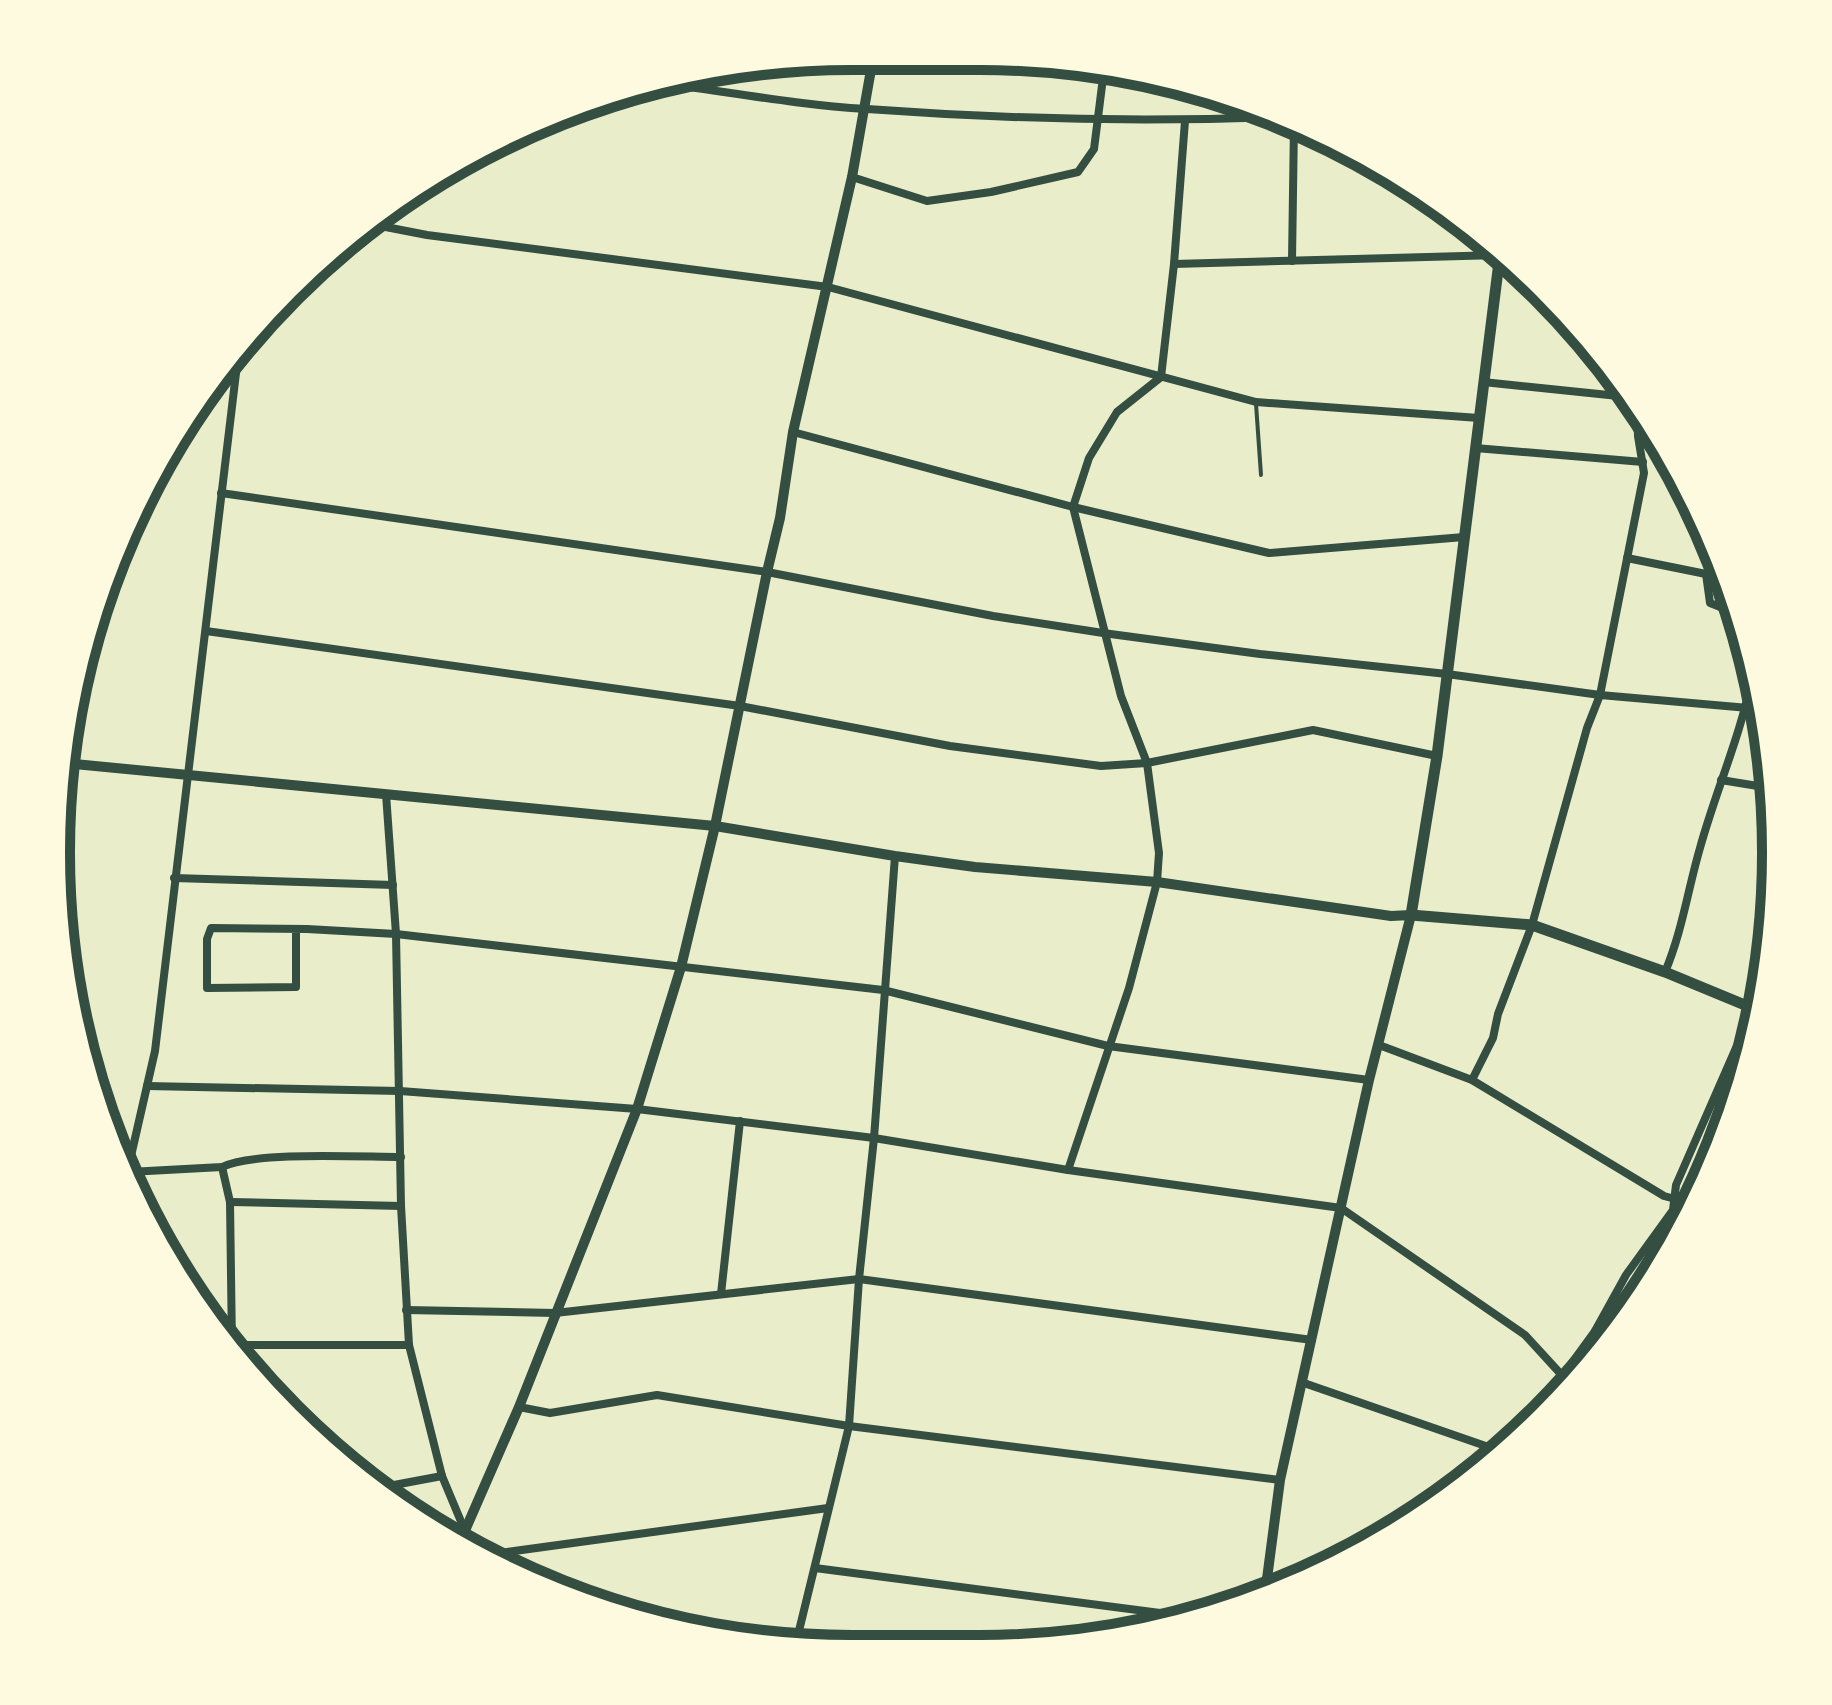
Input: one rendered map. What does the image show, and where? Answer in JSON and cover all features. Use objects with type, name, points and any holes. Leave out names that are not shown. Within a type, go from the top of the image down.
[{"type":"main road","points":[[1498,267],[1437,756],[1411,915],[1532,925],[1665,972],[1747,1006]]},
{"type":"street","points":[[465,1532],[519,1407],[637,1109],[681,967],[715,826],[780,518],[793,432],[852,177],[871,70]]},
{"type":"street","points":[[852,177],[927,201],[991,192],[1078,172],[1094,149],[1103,80]]},
{"type":"street","points":[[706,89],[707,84]]},
{"type":"street","points":[[691,87],[865,109],[1098,120],[1248,118]]},
{"type":"street","points":[[1068,1170],[1129,988],[1157,882],[1159,853],[1147,763],[1121,696],[1073,507],[1089,458],[1117,412],[1161,377],[1185,121]]},
{"type":"street","points":[[1292,261],[1294,137]]},
{"type":"street","points":[[384,227],[427,235],[828,287],[1256,402],[1479,418]]},
{"type":"street","points":[[1174,264],[1485,255]]},
{"type":"street","points":[[132,1156],[155,1051],[236,371]]},
{"type":"street","points":[[1483,382],[1614,396]]},
{"type":"street","points":[[1472,1080],[1493,1038],[1498,1014],[1532,925],[1583,743],[1600,695],[1644,473],[1638,430]]},
{"type":"street","points":[[793,432],[1073,507],[1269,553],[1464,537]]},
{"type":"street","points":[[1475,448],[1643,462]]},
{"type":"street","points":[[221,493],[767,572],[993,616],[1103,633],[1600,695],[1746,707]]},
{"type":"street","points":[[1627,558],[1706,574],[1710,603],[1722,608]]},
{"type":"street","points":[[206,631],[740,706],[950,746],[1101,766],[1147,763],[1313,730],[1437,756]]},
{"type":"street","points":[[1665,972],[1677,945],[1700,847],[1747,701]]},
{"type":"street","points":[[76,764],[715,826],[975,867],[1157,882],[1391,916],[1411,915],[1369,1080],[1301,1382],[1280,1480],[1267,1580]]},
{"type":"street","points":[[1721,780],[1759,786]]},
{"type":"street","points":[[386,794],[396,934],[401,1206],[409,1345],[442,1476],[461,1530]]},
{"type":"street","points":[[799,1633],[849,1426],[895,856]]},
{"type":"street","points":[[174,878],[393,885]]},
{"type":"street","points":[[296,929],[296,987],[207,988],[207,939],[211,928],[296,929],[396,934],[883,990],[1108,1046],[1369,1080]]},
{"type":"street","points":[[1379,1045],[1472,1080],[1664,1196],[1682,1198]]},
{"type":"street","points":[[1586,1347],[1626,1275],[1673,1210],[1676,1185],[1735,1054]]},
{"type":"street","points":[[147,1086],[400,1091],[637,1109],[874,1138],[1068,1170],[1341,1208],[1525,1335],[1562,1375]]},
{"type":"street","points":[[721,1294],[740,1121]]},
{"type":"street","points":[[138,1170],[222,1167],[231,1162],[289,1158],[401,1157]]},
{"type":"street","points":[[222,1167],[230,1202],[232,1329]]},
{"type":"street","points":[[230,1202],[401,1206]]},
{"type":"street","points":[[406,1310],[555,1313],[859,1279],[1312,1340]]},
{"type":"street","points":[[245,1345],[409,1345]]},
{"type":"street","points":[[1301,1382],[1488,1447]]},
{"type":"street","points":[[519,1407],[550,1413],[657,1395],[849,1426],[1280,1480]]},
{"type":"street","points":[[393,1485],[442,1476]]},
{"type":"street","points":[[503,1553],[828,1508]]},
{"type":"street","points":[[815,1568],[1161,1613]]},
{"type":"lane","points":[[1256,402],[1261,475]]}]
